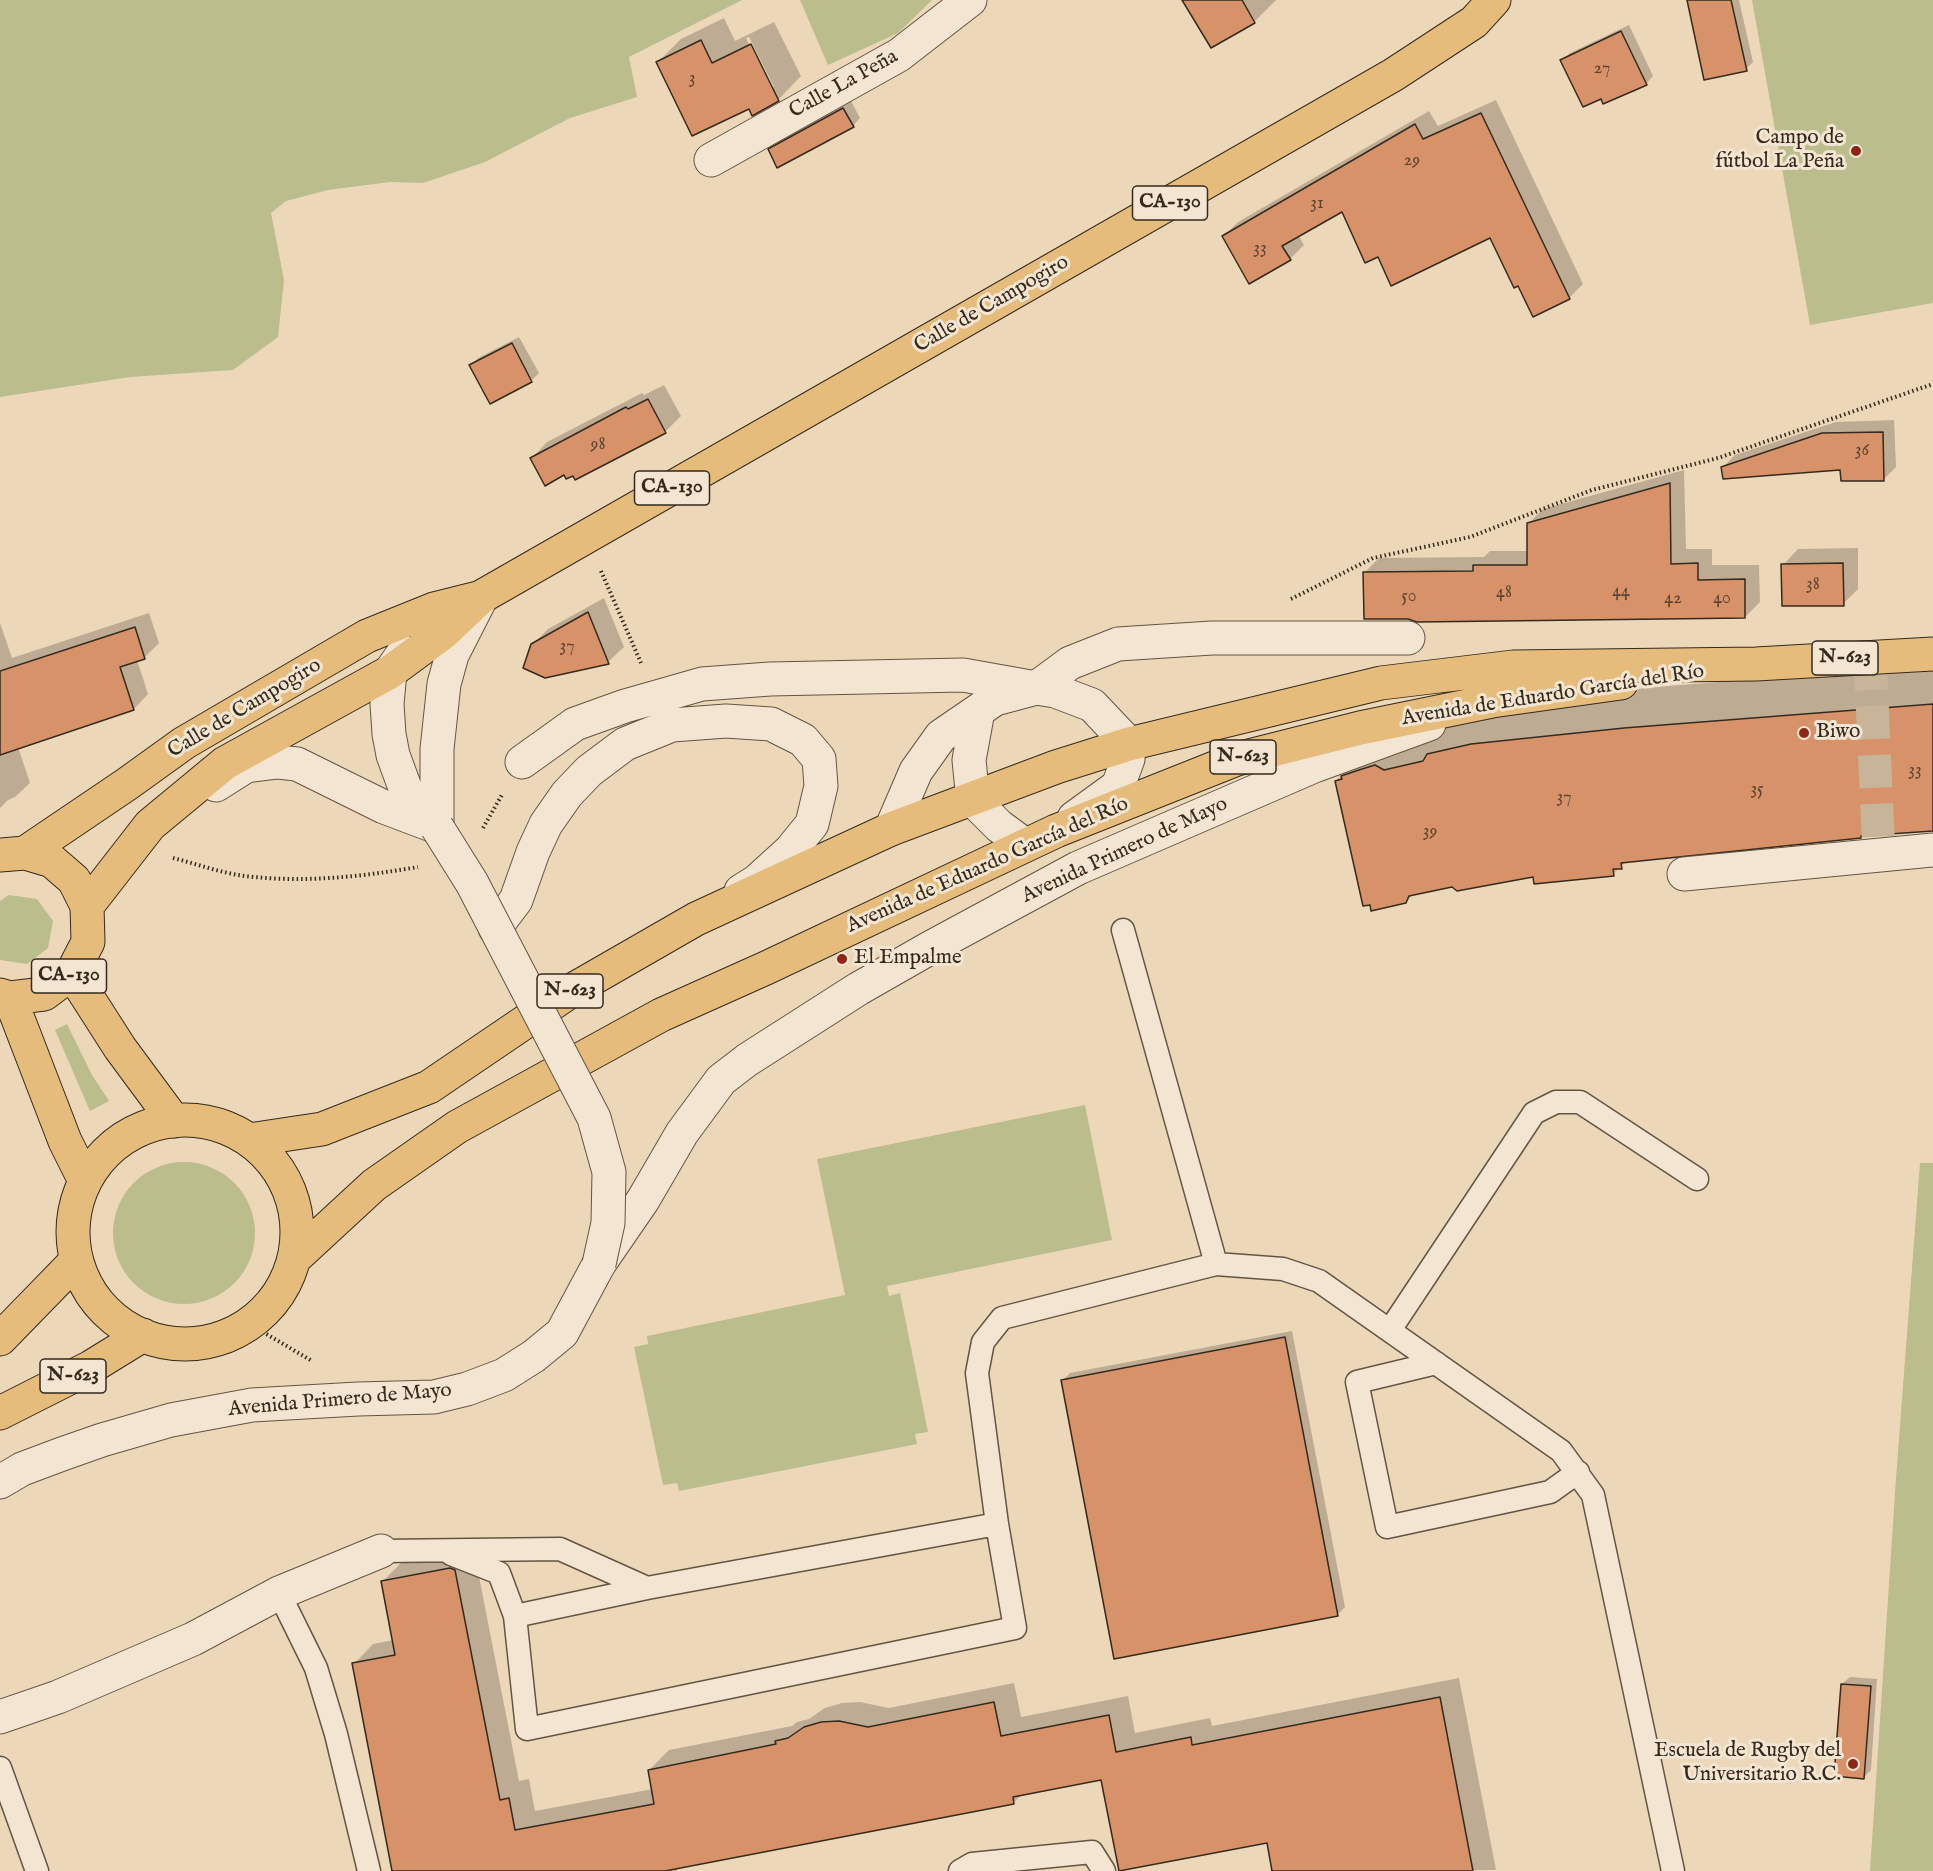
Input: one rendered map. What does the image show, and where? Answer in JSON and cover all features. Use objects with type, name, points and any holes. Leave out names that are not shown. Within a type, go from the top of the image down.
[{"type":"main road","name":"Calle de Campogiro","points":[[87,906],[150,825],[225,763],[390,672],[443,633],[481,597],[1393,75],[1474,22],[1494,0]]},
{"type":"main road","name":"Calle de Campogiro","points":[[12,854],[128,784],[184,743],[367,636],[435,609],[481,597]]},
{"type":"main road","name":"Avenida de Eduardo García del Río","points":[[249,1140],[322,1129],[429,1087],[569,992],[696,919],[891,829],[1056,767],[1129,744],[1380,683],[1513,667],[1756,663],[1933,654]]},
{"type":"main road","name":"Avenida de Eduardo García del Río","points":[[296,1257],[374,1185],[457,1126],[661,1015],[1056,831],[1237,759],[1360,728],[1492,701],[1756,663]]},
{"type":"main road","name":"CA-130","points":[[5,997],[44,994],[72,973],[88,942],[87,906],[74,880],[52,861],[12,854]]},
{"type":"main road","points":[[72,973],[120,1048],[174,1121]]},
{"type":"main road","points":[[5,997],[65,1141],[84,1179]]},
{"type":"main road","name":"N-623","points":[[174,1121],[199,1123],[227,1130],[249,1140],[269,1161],[285,1184],[298,1230],[296,1257],[272,1306],[251,1325],[223,1337],[195,1342],[171,1341],[143,1335],[120,1322],[101,1305],[85,1284],[75,1262],[71,1238],[72,1214],[76,1196],[84,1179],[102,1157],[148,1126],[174,1121]]},
{"type":"main road","points":[[0,1339],[75,1262]]},
{"type":"main road","name":"N-623","points":[[0,1413],[91,1367],[143,1335]]},
{"type":"street","name":"Calle La Peña","points":[[711,160],[899,55],[970,0]]},
{"type":"street","points":[[150,825],[246,766],[278,762],[297,764],[384,807],[437,827],[437,749],[444,684],[452,655],[481,597]]},
{"type":"street","points":[[390,672],[435,609]]},
{"type":"street","points":[[891,829],[916,771],[941,736],[995,699],[1036,688],[1070,663],[1118,644],[1212,638],[1408,638]]},
{"type":"street","name":"Avenida Primero de Mayo","points":[[390,672],[387,704],[389,734],[393,755],[408,796],[437,827],[472,883],[594,1118],[609,1172],[608,1223],[599,1264]]},
{"type":"street","points":[[522,762],[575,724],[625,706],[702,684],[770,679],[963,675],[1054,692],[1092,705],[1129,744],[1128,759],[1118,786],[1056,831]]},
{"type":"street","name":"Avenida Primero de Mayo","points":[[0,1482],[22,1469],[92,1443],[171,1420],[252,1406],[434,1397],[467,1389],[504,1375],[534,1356],[562,1333],[599,1264],[643,1200],[682,1133],[721,1080],[747,1060],[858,989],[1078,868],[1314,766],[1492,701]]},
{"type":"street","points":[[978,711],[969,760],[973,800],[999,826],[1025,845]]},
{"type":"street","points":[[495,928],[516,900],[533,852],[546,824],[567,794],[589,771],[625,744],[672,725],[726,721],[771,723],[803,740],[819,759],[821,786],[812,824],[790,851],[758,881],[696,919]]},
{"type":"street","points":[[1684,874],[1933,850]]},
{"type":"street","points":[[0,1717],[58,1697],[192,1639],[279,1593],[381,1551]]},
{"type":"lane","points":[[1123,930],[1216,1264]]},
{"type":"lane","points":[[1390,1330],[1534,1113],[1541,1109],[1556,1102],[1580,1102],[1696,1179]]},
{"type":"lane","points":[[441,1550],[499,1573],[515,1616],[527,1729],[1015,1628],[976,1373],[982,1342],[1002,1317],[1216,1264],[1283,1269],[1319,1281],[1561,1450],[1593,1495],[1673,1871]]},
{"type":"lane","points":[[1436,1363],[1357,1382],[1388,1527],[1550,1492],[1578,1472]]},
{"type":"lane","points":[[515,1616],[647,1588],[998,1524]]},
{"type":"lane","points":[[381,1551],[560,1549],[647,1588]]},
{"type":"lane","points":[[279,1593],[316,1668],[336,1734],[369,1871]]},
{"type":"lane","points":[[0,1768],[37,1871]]},
{"type":"lane","points":[[960,1871],[972,1864],[1092,1852],[1104,1871]]},
{"type":"path","points":[[1286,601],[1373,558],[1470,537],[1592,490],[1718,458],[1933,384]]},
{"type":"path","points":[[608,587],[641,664]]},
{"type":"path","points":[[482,830],[522,762]]},
{"type":"path","points":[[172,858],[243,876],[308,880],[386,872],[426,865]]},
{"type":"path","points":[[251,1325],[308,1360],[341,1371],[358,1399]]},
{"type":"green space","points":[[0,0],[742,0],[629,57],[637,97],[570,118],[485,162],[423,183],[390,182],[328,190],[286,201],[271,213],[284,280],[278,337],[233,370],[130,377],[0,397]]},
{"type":"green space","points":[[800,0],[932,0],[898,33],[828,65]]},
{"type":"green space","name":"Campo de fútbol La Peña","points":[[1752,0],[1933,0],[1933,303],[1810,325]]},
{"type":"green space","points":[[9,895],[37,899],[53,921],[48,948],[27,964],[0,960],[0,901]]},
{"type":"green space","points":[[67,1024],[92,1075],[109,1101],[90,1111],[55,1030]]},
{"type":"green space","points":[[1085,1105],[1112,1240],[887,1286],[889,1296],[900,1293],[928,1432],[915,1434],[917,1444],[679,1491],[677,1483],[663,1485],[634,1347],[648,1344],[647,1336],[845,1295],[817,1159]]},
{"type":"green space","points":[[184,1162],[211,1167],[234,1183],[250,1206],[255,1233],[250,1260],[234,1283],[211,1299],[184,1304],[157,1299],[134,1283],[118,1260],[113,1233],[118,1206],[134,1183],[157,1167]]},
{"type":"green space","points":[[1920,1163],[1933,1163],[1933,1871],[1870,1871],[1896,1478]]},
{"type":"building","points":[[1182,0],[1242,0],[1255,23],[1211,48]]},
{"type":"building","points":[[1687,0],[1731,0],[1747,71],[1704,80]]},
{"type":"building","points":[[1621,31],[1647,85],[1603,104],[1601,99],[1583,107],[1560,60]]},
{"type":"building","points":[[701,40],[712,63],[751,44],[779,101],[752,116],[749,109],[692,136],[656,62]]},
{"type":"building","points":[[843,108],[854,127],[777,168],[768,149]]},
{"type":"building","points":[[1481,113],[1570,299],[1533,317],[1518,286],[1514,288],[1490,238],[1391,286],[1378,257],[1365,263],[1342,212],[1282,246],[1291,260],[1249,284],[1222,236],[1415,124],[1423,139]]},
{"type":"building","points":[[512,343],[532,382],[490,404],[469,365]]},
{"type":"building","points":[[648,399],[666,433],[575,480],[573,476],[566,479],[564,475],[545,486],[530,458],[626,407],[628,409]]},
{"type":"building","points":[[1883,432],[1884,481],[1841,481],[1840,470],[1723,479],[1721,467],[1822,433]]},
{"type":"building","points":[[1670,483],[1671,564],[1698,563],[1698,580],[1745,579],[1745,618],[1417,622],[1408,619],[1364,619],[1363,572],[1473,571],[1473,565],[1527,565],[1527,523]]},
{"type":"building","points":[[1843,563],[1844,606],[1782,606],[1781,564]]},
{"type":"building","points":[[588,612],[609,664],[545,678],[523,668],[531,644]]},
{"type":"building","points":[[135,627],[145,659],[120,667],[134,710],[0,755],[0,671]]},
{"type":"building","points":[[1933,704],[1933,831],[1861,836],[1861,838],[1621,863],[1622,869],[1613,869],[1614,876],[1534,884],[1533,877],[1457,891],[1452,887],[1409,896],[1406,903],[1371,911],[1370,905],[1363,906],[1335,781],[1342,779],[1341,776],[1375,765],[1384,770],[1423,761],[1427,754],[1471,744],[1624,728]]},
{"type":"building","points":[[1285,1337],[1338,1616],[1114,1659],[1061,1380]]},
{"type":"building","points":[[450,1568],[455,1570],[500,1800],[509,1798],[515,1830],[654,1804],[648,1770],[776,1744],[775,1741],[788,1738],[804,1727],[821,1722],[839,1721],[868,1727],[994,1702],[1001,1736],[1109,1715],[1116,1752],[1191,1737],[1192,1745],[1440,1697],[1473,1871],[1272,1871],[1267,1843],[1119,1871],[1101,1780],[1013,1797],[1014,1804],[665,1871],[392,1871],[352,1663],[395,1655],[381,1581]]},
{"type":"building","points":[[1841,1684],[1871,1686],[1864,1779],[1834,1776]]},
{"type":"tunnel","points":[[1870,657],[1879,854]]},
{"type":"place","name":"Campo de fútbol La Peña","points":[[1856,151]]},
{"type":"place","name":"Biwo","points":[[1804,733]]},
{"type":"place","name":"El Empalme","points":[[842,959]]},
{"type":"place","name":"Escuela de Rugby del Universitario R.C.","points":[[1853,1764]]}]
